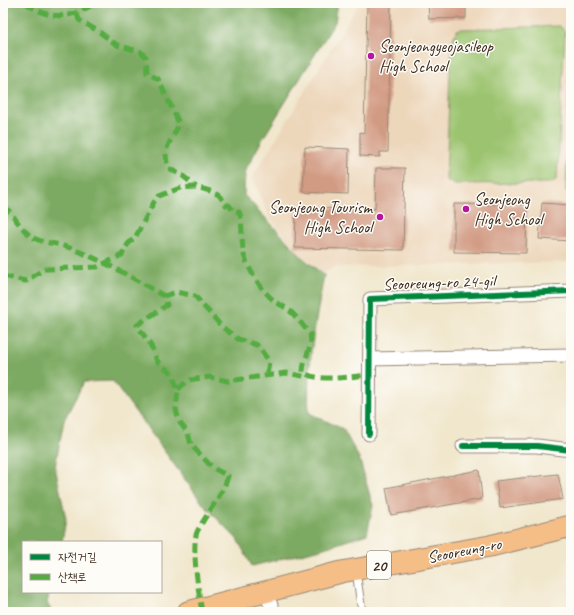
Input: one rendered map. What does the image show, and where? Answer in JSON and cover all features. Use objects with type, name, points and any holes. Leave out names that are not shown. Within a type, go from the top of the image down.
[{"type":"main road","name":"Seooreung-ro","points":[[188,612],[356,569],[490,546],[571,526]]},
{"type":"street","name":"Seooreung-ro 24-gil","points":[[369,434],[370,299],[571,291]]},
{"type":"street","points":[[370,359],[571,355]]},
{"type":"street","points":[[463,446],[536,446],[571,450]]},
{"type":"street","points":[[265,592],[274,612]]},
{"type":"lane","points":[[356,569],[362,612]]},
{"type":"shaded area","points":[[359,3],[571,3],[571,262],[335,267],[324,273],[297,251],[270,218],[252,178]]},
{"type":"green space","points":[[3,3],[338,3],[335,22],[262,140],[245,171],[244,195],[303,258],[324,275],[310,361],[308,396],[309,413],[343,429],[359,458],[373,506],[367,534],[321,549],[252,566],[237,539],[203,504],[113,381],[84,382],[64,420],[55,467],[66,519],[62,541],[22,541],[22,593],[50,593],[47,603],[52,612],[3,612]]},
{"type":"green space","points":[[560,26],[565,32],[557,179],[551,183],[453,184],[446,180],[451,43],[457,30]]},
{"type":"green space","points":[[570,53],[571,191],[566,191]]},
{"type":"building","points":[[367,3],[391,3],[388,152],[380,152],[380,157],[360,156],[360,132],[364,133]]},
{"type":"building","points":[[428,3],[466,3],[466,18],[429,19]]},
{"type":"building","points":[[305,147],[349,149],[348,194],[303,192]]},
{"type":"building","points":[[376,168],[405,168],[403,250],[295,248],[296,208],[375,209]]},
{"type":"building","points":[[542,203],[571,205],[571,241],[539,239]]},
{"type":"building","points":[[454,204],[527,205],[526,253],[454,252]]},
{"type":"building","points":[[479,470],[482,499],[391,515],[386,488]]},
{"type":"building","points":[[558,474],[563,499],[500,508],[496,481]]},
{"type":"marked path","points":[[3,12],[7,3]]},
{"type":"marked path","points":[[26,3],[44,13],[60,16],[69,15],[95,3]]},
{"type":"marked path","points":[[77,14],[79,20],[98,31],[117,45],[141,52],[146,57],[147,73],[158,79],[179,123],[167,148],[166,160],[168,168],[183,176],[196,187]]},
{"type":"marked path","points":[[3,276],[26,281],[44,269],[97,267],[122,255],[128,244],[135,238],[154,202],[159,196],[180,188],[196,187],[219,195],[226,205],[229,205],[234,212],[239,212],[244,255],[252,273],[268,295],[274,301],[290,311],[310,334],[311,339],[303,372],[309,375],[326,378],[369,375]]},
{"type":"marked path","points":[[3,205],[24,230],[32,237],[40,241],[67,247],[92,257],[117,269],[164,296],[167,305],[137,325],[151,346],[157,361],[171,373],[178,389],[176,410],[180,423],[188,433],[191,445],[213,468],[228,476],[222,491],[197,532],[195,539],[196,571],[202,612]]},
{"type":"marked path","points":[[164,296],[176,292],[195,296],[222,327],[238,339],[257,345],[269,361],[267,375]]},
{"type":"marked path","points":[[178,389],[189,380],[209,377],[228,381],[286,373],[308,377]]},
{"type":"cycle path","points":[[369,434],[370,299],[571,291]]},
{"type":"cycle path","points":[[463,446],[537,446],[571,450]]},
{"type":"place","name":"Seonjeongyeojasileop High School","points":[[371,56]]},
{"type":"place","name":"Seonjeong High School","points":[[466,209]]},
{"type":"place","name":"Seonjeong Tourism High School","points":[[380,217]]}]
